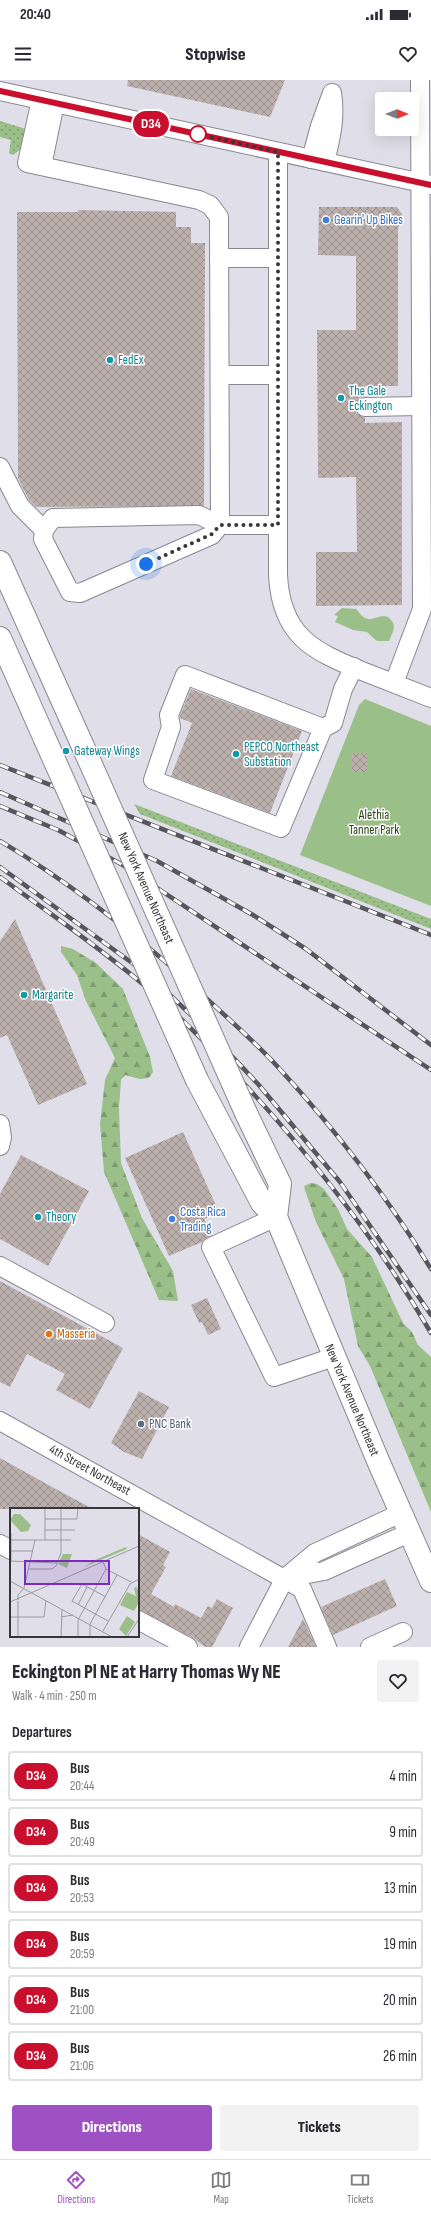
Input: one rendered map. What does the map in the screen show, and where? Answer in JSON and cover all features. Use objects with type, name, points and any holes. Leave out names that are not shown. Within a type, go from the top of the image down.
[{"type":"highway","name":"New York Avenue Northeast","points":[[0,562],[246,1113],[280,1184],[276,1217]]},
{"type":"highway","name":"New York Avenue Northeast","points":[[0,638],[197,1080],[262,1203],[276,1217],[326,1360],[401,1513],[431,1581]]},
{"type":"street","points":[[394,683],[422,609],[426,465],[421,406],[426,184],[420,80]]},
{"type":"street","points":[[0,91],[426,184]]},
{"type":"street","points":[[48,102],[34,165],[199,200],[210,205],[219,217],[220,525],[212,534],[80,593],[70,592],[43,539],[44,530],[53,518],[199,515],[220,525],[278,525]]},
{"type":"street","points":[[278,152],[278,525],[279,588],[285,613],[295,629],[308,644],[329,658],[431,698]]},
{"type":"street","points":[[219,258],[278,258]]},
{"type":"street","points":[[220,375],[278,375]]},
{"type":"street","points":[[366,407],[421,406]]},
{"type":"street","points":[[0,467],[20,506],[44,530]]},
{"type":"street","points":[[324,728],[185,675],[169,715],[171,727],[153,780],[281,828],[324,728],[333,723],[343,689],[354,667]]},
{"type":"street","points":[[0,1146],[2,1137],[1,1126]]},
{"type":"street","points":[[276,1217],[211,1247],[274,1377],[326,1360]]},
{"type":"street","points":[[0,1266],[105,1323]]},
{"type":"street","name":"4th Street Northeast","points":[[0,1421],[286,1578],[302,1589],[327,1647]]},
{"type":"street","points":[[249,1647],[286,1578],[315,1553],[401,1513]]},
{"type":"street","points":[[286,1578],[324,1571],[409,1533]]},
{"type":"street","points":[[0,1544],[10,1549]]},
{"type":"street","points":[[139,1621],[188,1647]]},
{"type":"street","points":[[370,1647],[403,1632]]},
{"type":"green space","points":[[0,121],[26,129],[21,149],[13,155],[9,153],[11,140],[0,137]]},
{"type":"green space","points":[[342,608],[356,609],[363,617],[368,619],[382,616],[388,617],[394,625],[393,633],[389,641],[377,641],[367,632],[353,630],[335,622],[338,616],[334,615]]},
{"type":"green space","name":"Alethia Tanner Park","points":[[365,699],[431,726],[431,906],[300,855],[359,705]]},
{"type":"green space","points":[[134,804],[431,919],[431,929],[140,814]]},
{"type":"green space","points":[[61,946],[73,949],[96,963],[123,989],[150,1057],[153,1072],[149,1078],[140,1079],[125,1075],[121,1080],[119,1108],[121,1163],[142,1218],[173,1271],[178,1301],[159,1300],[104,1172],[100,1124],[105,1080],[115,1058],[86,1001],[77,975],[61,952]]},
{"type":"green space","points":[[311,1183],[317,1184],[324,1189],[338,1209],[347,1229],[372,1257],[403,1323],[412,1332],[418,1345],[431,1357],[431,1512],[370,1366],[358,1346],[344,1279],[316,1222],[305,1190],[304,1186]]},
{"type":"building","points":[[128,80],[285,80],[270,117],[127,86]]},
{"type":"building","name":"The Gale Eckington","points":[[319,207],[397,207],[402,214],[398,229],[398,386],[365,386],[365,396],[359,398],[355,407],[356,413],[365,417],[365,423],[402,422],[402,605],[316,606],[316,552],[357,552],[356,477],[318,478],[317,330],[356,330],[356,256],[318,255]]},
{"type":"building","name":"FedEx","points":[[78,210],[176,212],[176,227],[191,227],[191,243],[205,243],[204,506],[36,507],[29,500],[18,478],[17,212],[78,212]]},
{"type":"building","name":"PEPCO Northeast Substation","points":[[191,689],[302,731],[270,813],[171,776],[192,723],[180,718]]},
{"type":"building","points":[[352,753],[367,753],[367,772],[352,772]]},
{"type":"building","name":"Margarite","points":[[15,919],[87,1084],[38,1105],[7,1035],[0,1038],[0,941]]},
{"type":"building","points":[[183,1132],[219,1212],[204,1219],[212,1235],[202,1242],[169,1256],[125,1158]]},
{"type":"building","name":"Theory","points":[[21,1155],[89,1191],[48,1266],[0,1239],[0,1194]]},
{"type":"building","points":[[0,1281],[123,1348],[90,1409],[56,1390],[65,1374],[27,1354],[10,1387],[0,1382]]},
{"type":"building","points":[[207,1298],[221,1329],[208,1335],[202,1322],[199,1323],[191,1305]]},
{"type":"building","name":"PNC Bank","points":[[139,1391],[169,1407],[142,1459],[124,1452],[111,1443]]},
{"type":"building","points":[[0,1458],[91,1508],[10,1508],[0,1509]]},
{"type":"building","points":[[139,1535],[170,1552],[163,1565],[166,1567],[151,1594],[174,1607],[175,1604],[201,1618],[208,1606],[212,1608],[217,1599],[233,1608],[212,1647],[205,1647],[193,1638],[139,1611]]},
{"type":"building","points":[[385,1579],[397,1606],[333,1635],[321,1607]]},
{"type":"building","points":[[303,1619],[316,1647],[288,1647]]},
{"type":"railway","points":[[0,765],[431,935]]},
{"type":"railway","points":[[0,792],[157,861],[253,915],[306,949],[431,1045]]},
{"type":"railway","points":[[0,806],[58,830],[121,864],[431,1070]]},
{"type":"railway","points":[[0,841],[76,891],[148,947],[194,987],[257,1046],[277,1066],[319,1114],[359,1163],[396,1215],[431,1269]]},
{"type":"railway","points":[[0,867],[150,976],[212,1035],[258,1084],[340,1182],[431,1315]]},
{"type":"railway","points":[[0,877],[92,944],[145,986],[203,1040],[225,1063],[290,1136],[341,1199],[388,1265],[431,1333]]},
{"type":"bus line","name":"D34","points":[[0,91],[431,185]]},
{"type":"place","name":"Gearin' Up Bikes","points":[[326,220]]},
{"type":"place","name":"FedEx","points":[[110,360]]},
{"type":"place","name":"The Gale Eckington","points":[[341,398]]},
{"type":"place","name":"Gateway Wings","points":[[66,751]]},
{"type":"place","name":"PEPCO Northeast Substation","points":[[236,754]]},
{"type":"place","name":"Margarite","points":[[24,995]]},
{"type":"place","name":"Theory","points":[[38,1217]]},
{"type":"place","name":"Costa Rica Trading","points":[[172,1219]]},
{"type":"place","name":"Masseria","points":[[49,1334]]},
{"type":"place","name":"PNC Bank","points":[[141,1424]]},
{"type":"route","points":[[146,564],[212,534],[220,525],[278,525],[278,152],[198,134]]}]
